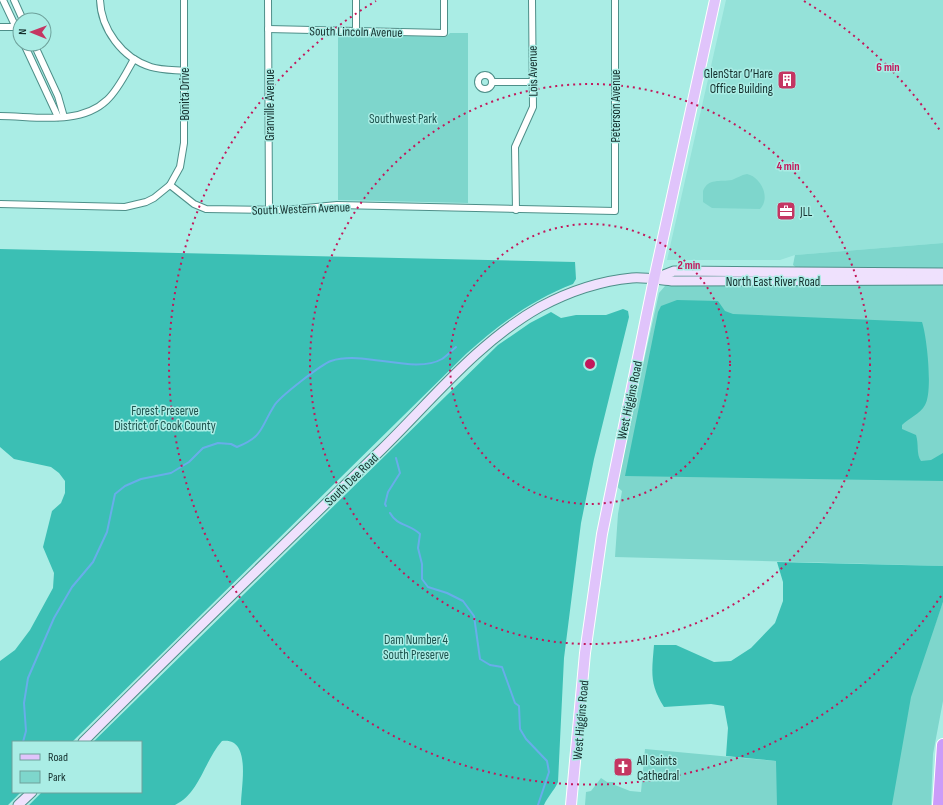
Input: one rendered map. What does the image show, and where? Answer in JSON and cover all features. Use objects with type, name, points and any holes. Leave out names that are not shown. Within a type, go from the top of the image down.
[{"type":"highway","points":[[939,805],[943,745]]},
{"type":"main road","name":"West Higgins Road","points":[[571,805],[593,585],[609,494],[715,0]]},
{"type":"main road","name":"North East River Road","points":[[654,279],[674,271],[943,273]]},
{"type":"main road","name":"South Dee Road","points":[[84,741],[201,624],[403,428],[472,358],[520,320],[562,297],[607,282],[633,278],[654,279]]},
{"type":"main road","name":"North East River Road","points":[[654,279],[674,281],[943,280]]},
{"type":"main road","points":[[18,805],[31,793]]},
{"type":"street","points":[[3,0],[12,16]]},
{"type":"street","points":[[14,0],[19,12]]},
{"type":"street","points":[[100,0],[102,14],[108,32],[117,44],[134,59],[151,67],[184,71]]},
{"type":"street","name":"Bonita Drive","points":[[170,185],[176,176],[183,156],[184,0]]},
{"type":"street","name":"Granville Avenue","points":[[268,0],[269,210]]},
{"type":"street","points":[[356,0],[356,31]]},
{"type":"street","name":"South Lincoln Avenue","points":[[268,28],[444,33],[444,0]]},
{"type":"street","name":"Lois Avenue","points":[[516,210],[515,147],[533,107],[532,0]]},
{"type":"street","name":"Peterson Avenue","points":[[615,0],[615,211]]},
{"type":"street","points":[[0,27],[12,27]]},
{"type":"street","points":[[28,52],[61,117]]},
{"type":"street","points":[[38,52],[58,96],[61,117]]},
{"type":"street","points":[[0,116],[61,117],[84,114],[100,106],[111,96],[134,59]]},
{"type":"street","points":[[492,82],[532,82]]},
{"type":"street","points":[[0,204],[125,207],[146,202],[154,198],[170,185]]},
{"type":"street","name":"South Western Avenue","points":[[170,185],[199,207],[269,210],[337,205],[615,211]]},
{"type":"shaded area","points":[[726,0],[943,0],[943,243],[795,255],[780,260],[667,260]]},
{"type":"green space","name":"Southwest Park","points":[[450,33],[468,33],[468,203],[338,200],[338,34],[446,37]]},
{"type":"green space","points":[[747,174],[756,179],[763,188],[765,199],[760,209],[712,208],[703,202],[703,191],[711,182],[732,180]]},
{"type":"green space","points":[[943,243],[943,268],[797,268],[793,265],[795,255]]},
{"type":"green space","name":"Forest Preserve District of Cook County","points":[[0,249],[575,262],[576,279],[573,284],[544,297],[516,314],[466,354],[73,741],[12,741],[12,793],[20,793],[8,805],[0,805],[0,661],[15,650],[30,630],[53,588],[54,573],[43,547],[52,511],[61,503],[65,493],[65,481],[59,473],[51,467],[14,459],[0,447]]},
{"type":"green space","points":[[670,284],[762,286],[943,284],[943,566],[615,557],[618,514],[622,491],[616,486],[659,293],[665,286]]},
{"type":"green space","points":[[677,300],[718,301],[725,311],[733,314],[922,322],[926,339],[929,389],[923,408],[902,425],[902,429],[916,435],[919,458],[921,461],[931,460],[943,453],[943,481],[625,476],[658,312],[661,306]]},
{"type":"green space","name":"Dam Number 4 South Preserve","points":[[623,309],[628,311],[629,317],[594,459],[581,523],[564,658],[558,782],[544,805],[241,805],[243,764],[241,754],[238,747],[231,742],[222,741],[196,785],[183,800],[175,805],[29,805],[41,793],[142,793],[142,741],[94,741],[498,345],[530,323],[551,312],[561,318],[576,315],[606,315]]},
{"type":"green space","points":[[777,562],[943,566],[943,602],[911,697],[892,805],[777,805],[776,761],[726,756],[728,728],[724,706],[711,704],[664,707],[659,699],[653,677],[654,645],[676,645],[714,662],[731,661],[751,648],[775,623],[783,601],[783,582]]},
{"type":"green space","points":[[943,602],[943,701],[933,754],[931,805],[585,805],[586,792],[591,791],[601,778],[607,782],[614,782],[615,785],[630,791],[641,792],[645,749],[776,761],[934,627]]},
{"type":"waterway","points":[[23,741],[26,731],[24,703],[28,678],[54,618],[72,587],[93,562],[107,532],[115,494],[125,486],[141,479],[171,473],[189,462],[203,448],[218,443],[231,444],[237,447],[246,443],[257,435],[274,406],[301,381],[326,363],[344,358],[358,358],[417,365],[431,363],[442,359],[456,347]]},
{"type":"waterway","points":[[386,506],[385,504],[388,492],[400,473],[396,458]]},
{"type":"waterway","points":[[390,513],[400,523],[412,528],[420,534],[418,548],[422,564],[422,579],[428,587],[447,593],[463,601],[474,616],[480,659],[490,665],[502,667],[515,703],[519,706],[520,729],[526,739],[547,761],[549,772],[538,805]]},
{"type":"place","name":"GlenStar O’Hare Office Building","points":[[787,80]]},
{"type":"place","name":"JLL","points":[[786,211]]},
{"type":"place","name":"All Saints Cathedral","points":[[623,767]]}]
